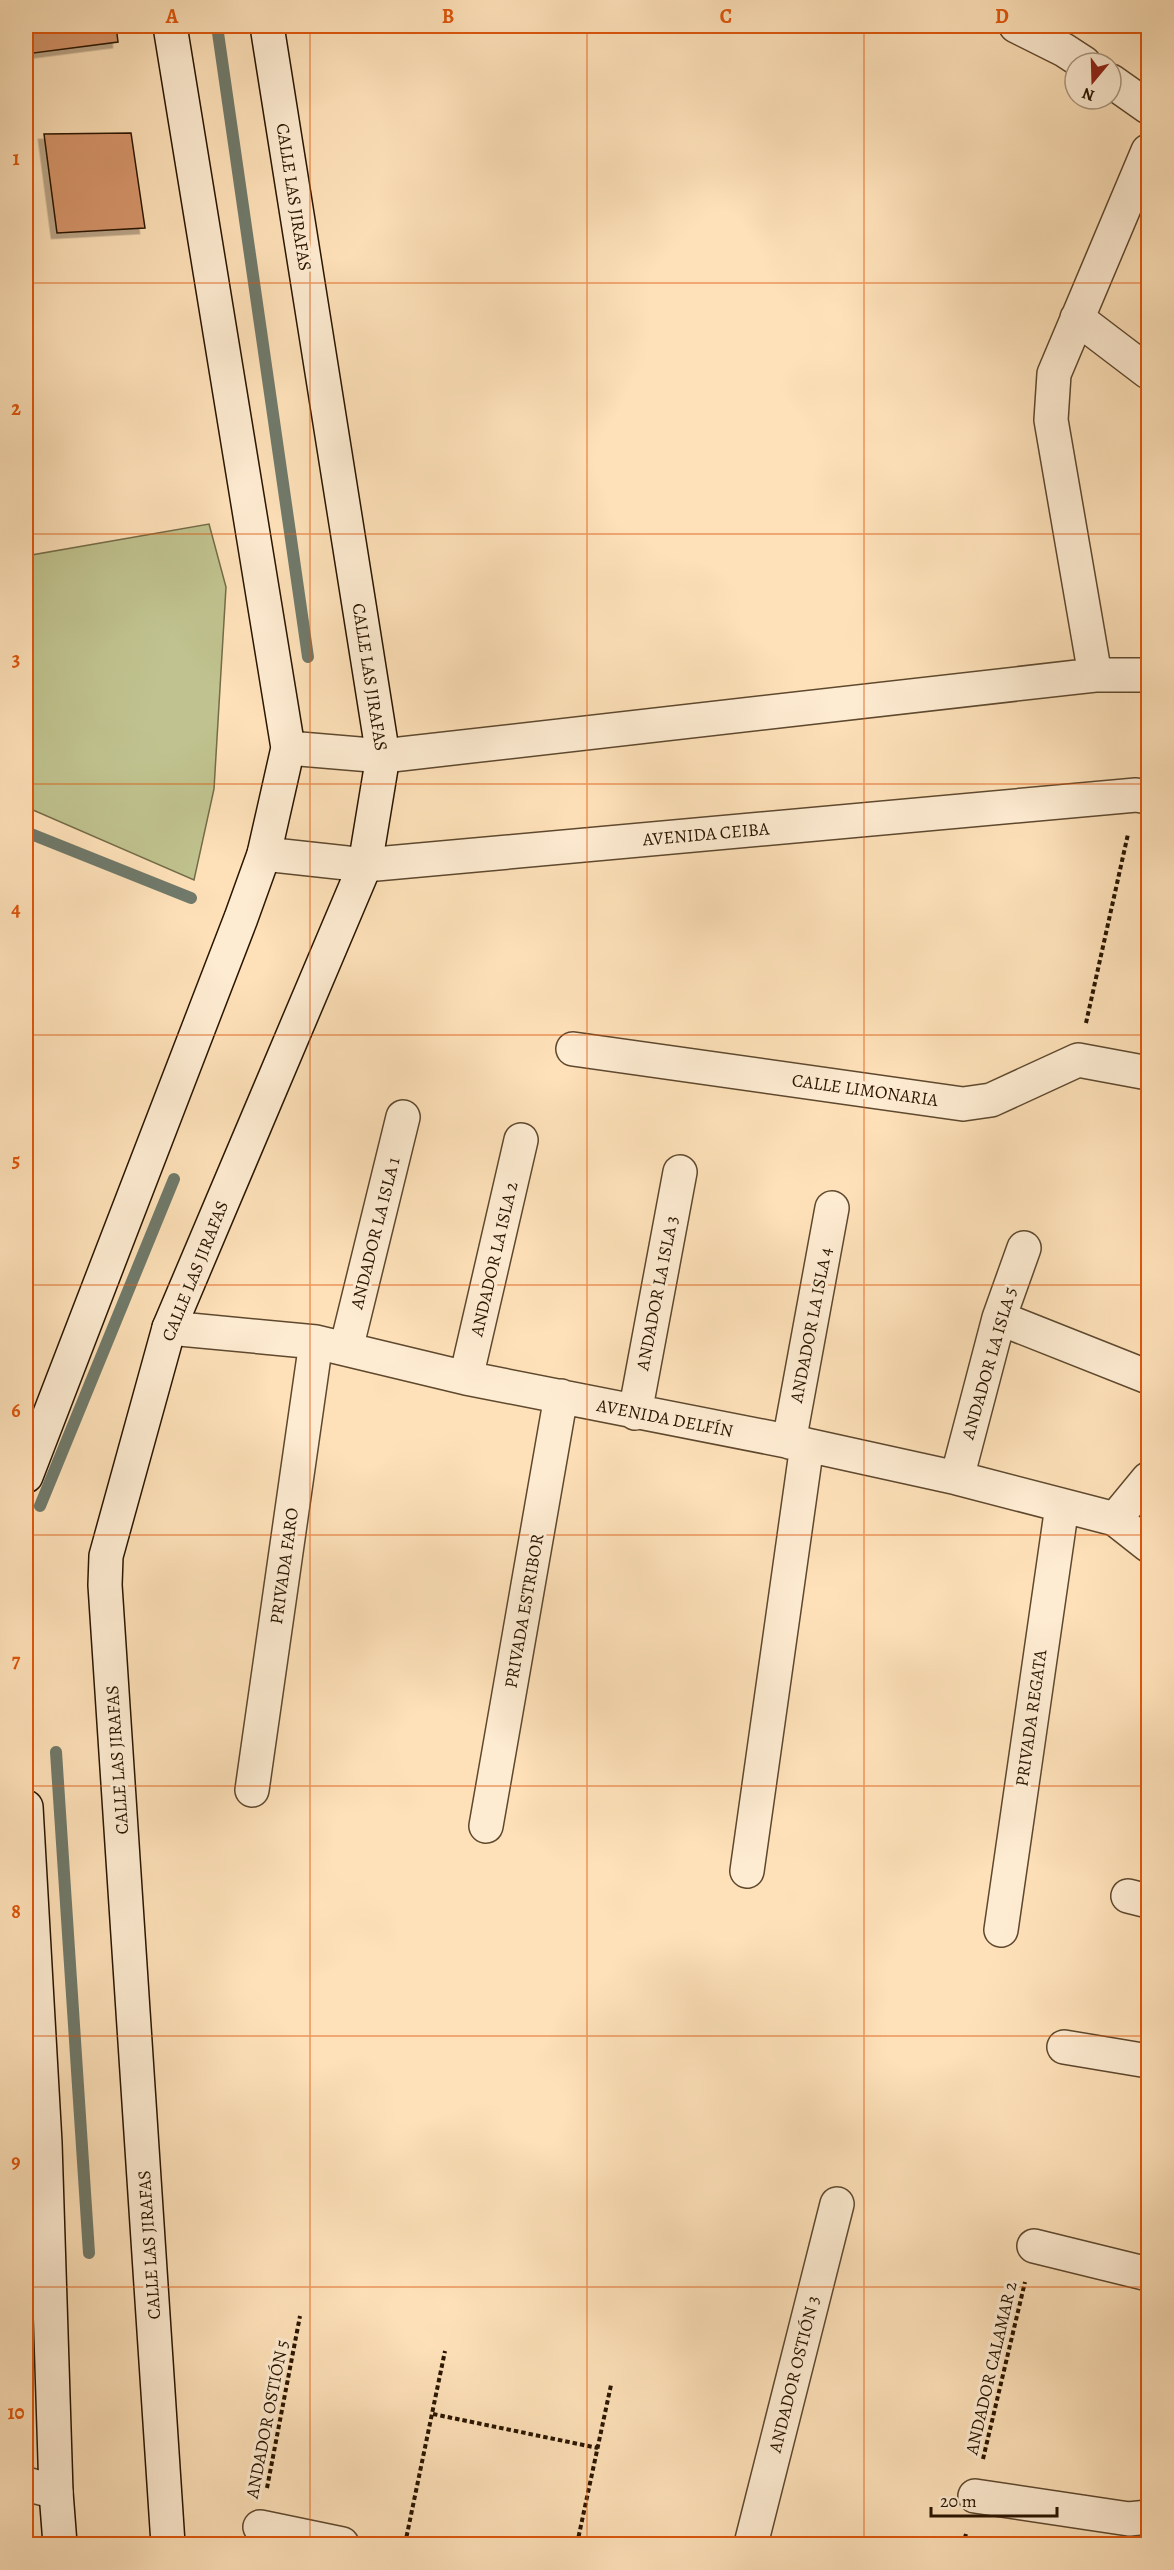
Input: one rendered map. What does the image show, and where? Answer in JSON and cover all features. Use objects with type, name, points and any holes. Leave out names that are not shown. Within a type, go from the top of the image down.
[{"type":"street","points":[[26,1476],[264,854],[288,748],[170,26]]},
{"type":"street","name":"CALLE LAS JIRAFAS","points":[[168,2544],[105,1585],[106,1556],[170,1328],[365,865],[383,756],[267,26]]},
{"type":"street","points":[[1016,26],[1066,51]]},
{"type":"street","points":[[1123,89],[1149,107]]},
{"type":"street","points":[[1095,675],[1051,420],[1054,374],[1149,151]]},
{"type":"street","points":[[1077,318],[1149,372]]},
{"type":"street","points":[[288,748],[383,756],[1095,675],[1149,675]]},
{"type":"street","name":"AVENIDA CEIBA","points":[[264,854],[365,865],[1142,796]]},
{"type":"street","name":"CALLE LIMONARIA","points":[[573,1049],[963,1104],[991,1100],[1078,1060]]},
{"type":"street","points":[[1078,1060],[1149,1073]]},
{"type":"street","name":"ANDADOR LA ISLA 1","points":[[331,1345],[403,1117]]},
{"type":"street","name":"ANDADOR LA ISLA 2","points":[[466,1378],[521,1140]]},
{"type":"street","name":"ANDADOR LA ISLA 3","points":[[635,1413],[680,1173]]},
{"type":"street","name":"ANDADOR LA ISLA 4","points":[[798,1443],[832,1208]]},
{"type":"street","name":"ANDADOR LA ISLA 5","points":[[957,1478],[999,1318],[1024,1248]]},
{"type":"street","points":[[999,1318],[1149,1377]]},
{"type":"street","name":"AVENIDA DELFÍN","points":[[170,1328],[331,1345],[466,1378],[635,1413],[798,1443],[957,1478],[1115,1519],[1149,1545]]},
{"type":"street","name":"PRIVADA FARO","points":[[252,1790],[331,1345]]},
{"type":"street","name":"PRIVADA ESTRIBOR","points":[[486,1826],[561,1396]]},
{"type":"street","points":[[747,1871],[798,1443]]},
{"type":"street","points":[[1115,1519],[1149,1479]]},
{"type":"street","name":"PRIVADA REGATA","points":[[1001,1930],[1062,1506]]},
{"type":"street","points":[[26,1807],[41,2488],[60,2544]]},
{"type":"street","points":[[1064,2047],[1149,2061]]},
{"type":"street","name":"ANDADOR OSTIÓN 3","points":[[751,2544],[837,2204]]},
{"type":"street","points":[[1034,2246],[1149,2274]]},
{"type":"street","points":[[975,2496],[1129,2519],[1149,2517]]},
{"type":"street","points":[[260,2528],[326,2543]]},
{"type":"path","points":[[1078,1060],[1142,796]]},
{"type":"path","name":"ANDADOR CALAMAR 2","points":[[975,2496],[1034,2246]]},
{"type":"path","name":"ANDADOR OSTIÓN 5","points":[[260,2528],[300,2316]]},
{"type":"path","points":[[405,2544],[445,2351]]},
{"type":"path","points":[[577,2544],[611,2385]]},
{"type":"path","points":[[433,2414],[598,2448]]},
{"type":"green space","points":[[209,524],[226,587],[214,789],[194,880],[26,807],[26,556]]},
{"type":"building","points":[[26,26],[116,26],[118,42],[26,54]]},
{"type":"building","points":[[131,133],[145,228],[57,233],[44,134]]},
{"type":"waterway","points":[[217,26],[308,657]]},
{"type":"waterway","points":[[26,832],[191,898]]},
{"type":"waterway","points":[[40,1506],[174,1179]]},
{"type":"waterway","points":[[56,1752],[89,2253]]}]
